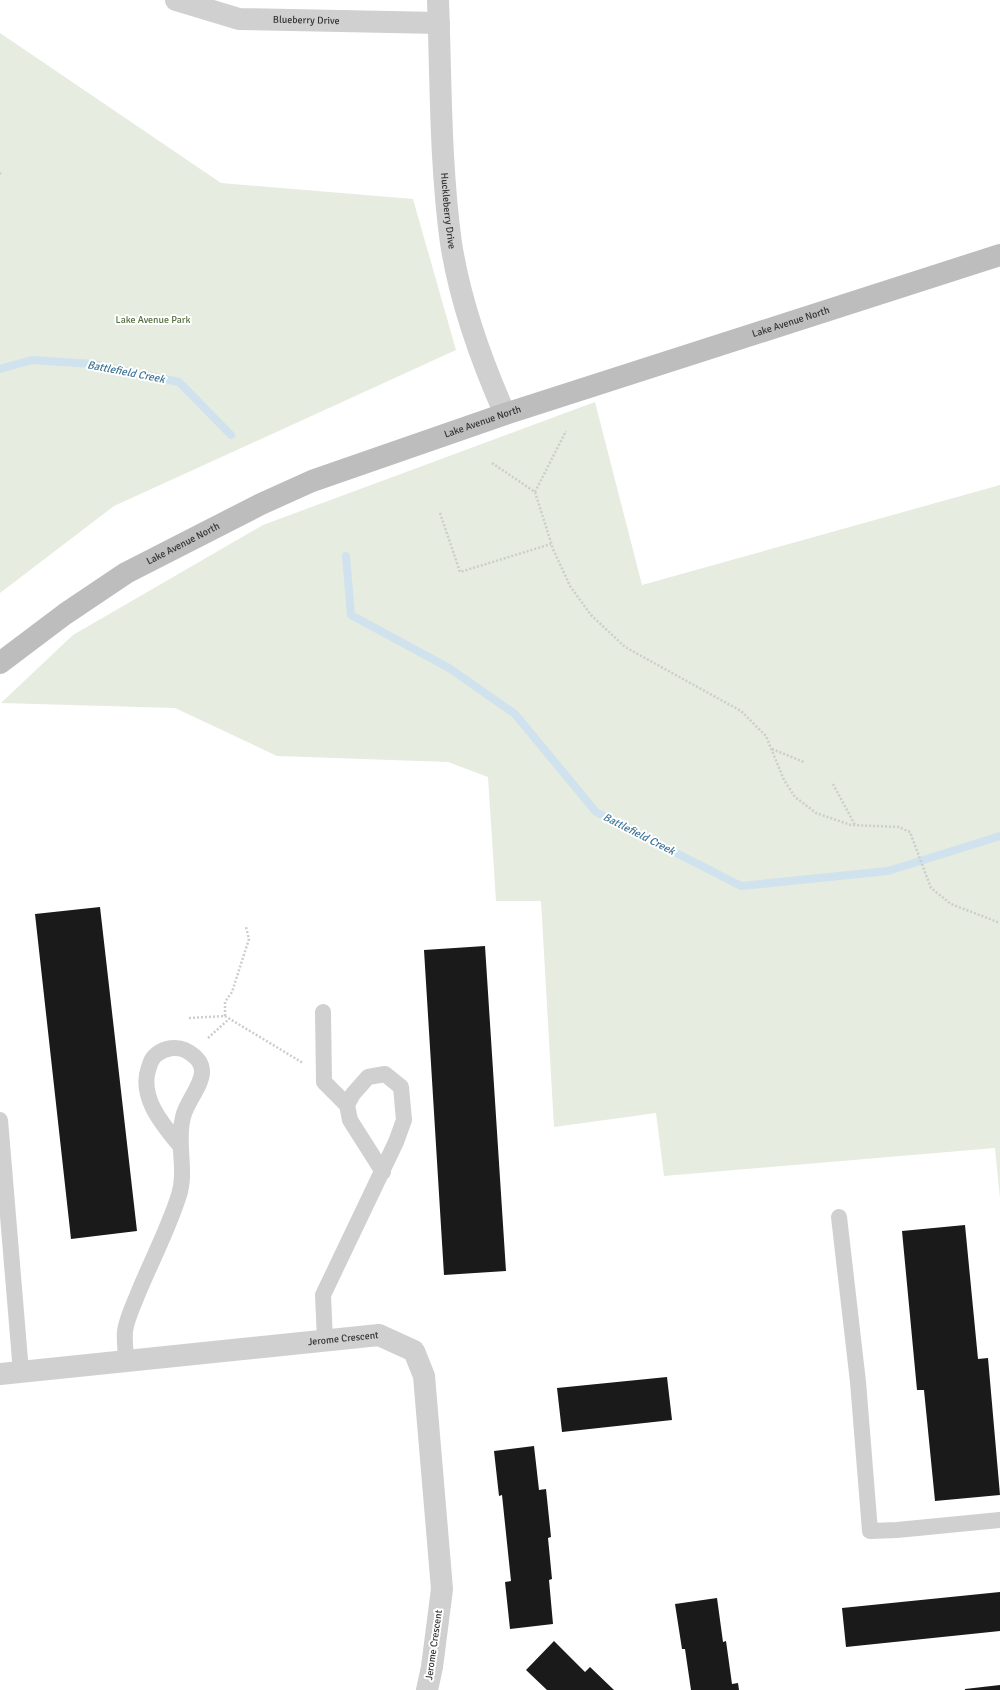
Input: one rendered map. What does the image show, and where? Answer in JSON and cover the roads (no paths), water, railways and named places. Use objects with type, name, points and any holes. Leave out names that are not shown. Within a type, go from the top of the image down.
[{"type":"street","name":"Blueberry Drive","points":[[176,0],[240,19],[439,23]]},
{"type":"street","name":"Huckleberry Drive","points":[[438,0],[445,192],[452,244],[463,296],[483,362],[505,414]]},
{"type":"street","name":"Lake Avenue North","points":[[0,663],[65,614],[126,573],[261,504],[312,481],[505,414],[1000,256]]},
{"type":"street","name":"Jerome Crescent","points":[[10,1373],[379,1334],[414,1351],[424,1376],[442,1589],[432,1667],[427,1690]]},
{"type":"lane","points":[[322,1012],[324,1082],[347,1105],[350,1120],[383,1172]]},
{"type":"lane","points":[[126,1361],[125,1331],[131,1311],[179,1195],[183,1173],[181,1147],[182,1118],[188,1101],[198,1090],[202,1081],[198,1061],[191,1054],[176,1048],[161,1051],[153,1057],[146,1074],[149,1100],[159,1119],[181,1147]]},
{"type":"lane","points":[[325,1340],[323,1295],[370,1194],[383,1172],[404,1120],[401,1087],[384,1074],[368,1077],[353,1094],[347,1105]]},
{"type":"lane","points":[[0,1120],[10,1373]]},
{"type":"lane","points":[[839,1217],[858,1382],[870,1531],[897,1530],[1000,1520]]},
{"type":"waterway","name":"Battlefield Creek","points":[[0,369],[32,360],[93,364],[179,382],[231,435]]},
{"type":"waterway","name":"Battlefield Creek","points":[[346,556],[351,615],[449,668],[515,714],[596,812],[741,886],[888,871],[1000,836]]},
{"type":"park label","name":"Lake Avenue Park","points":[[153,320]]}]
